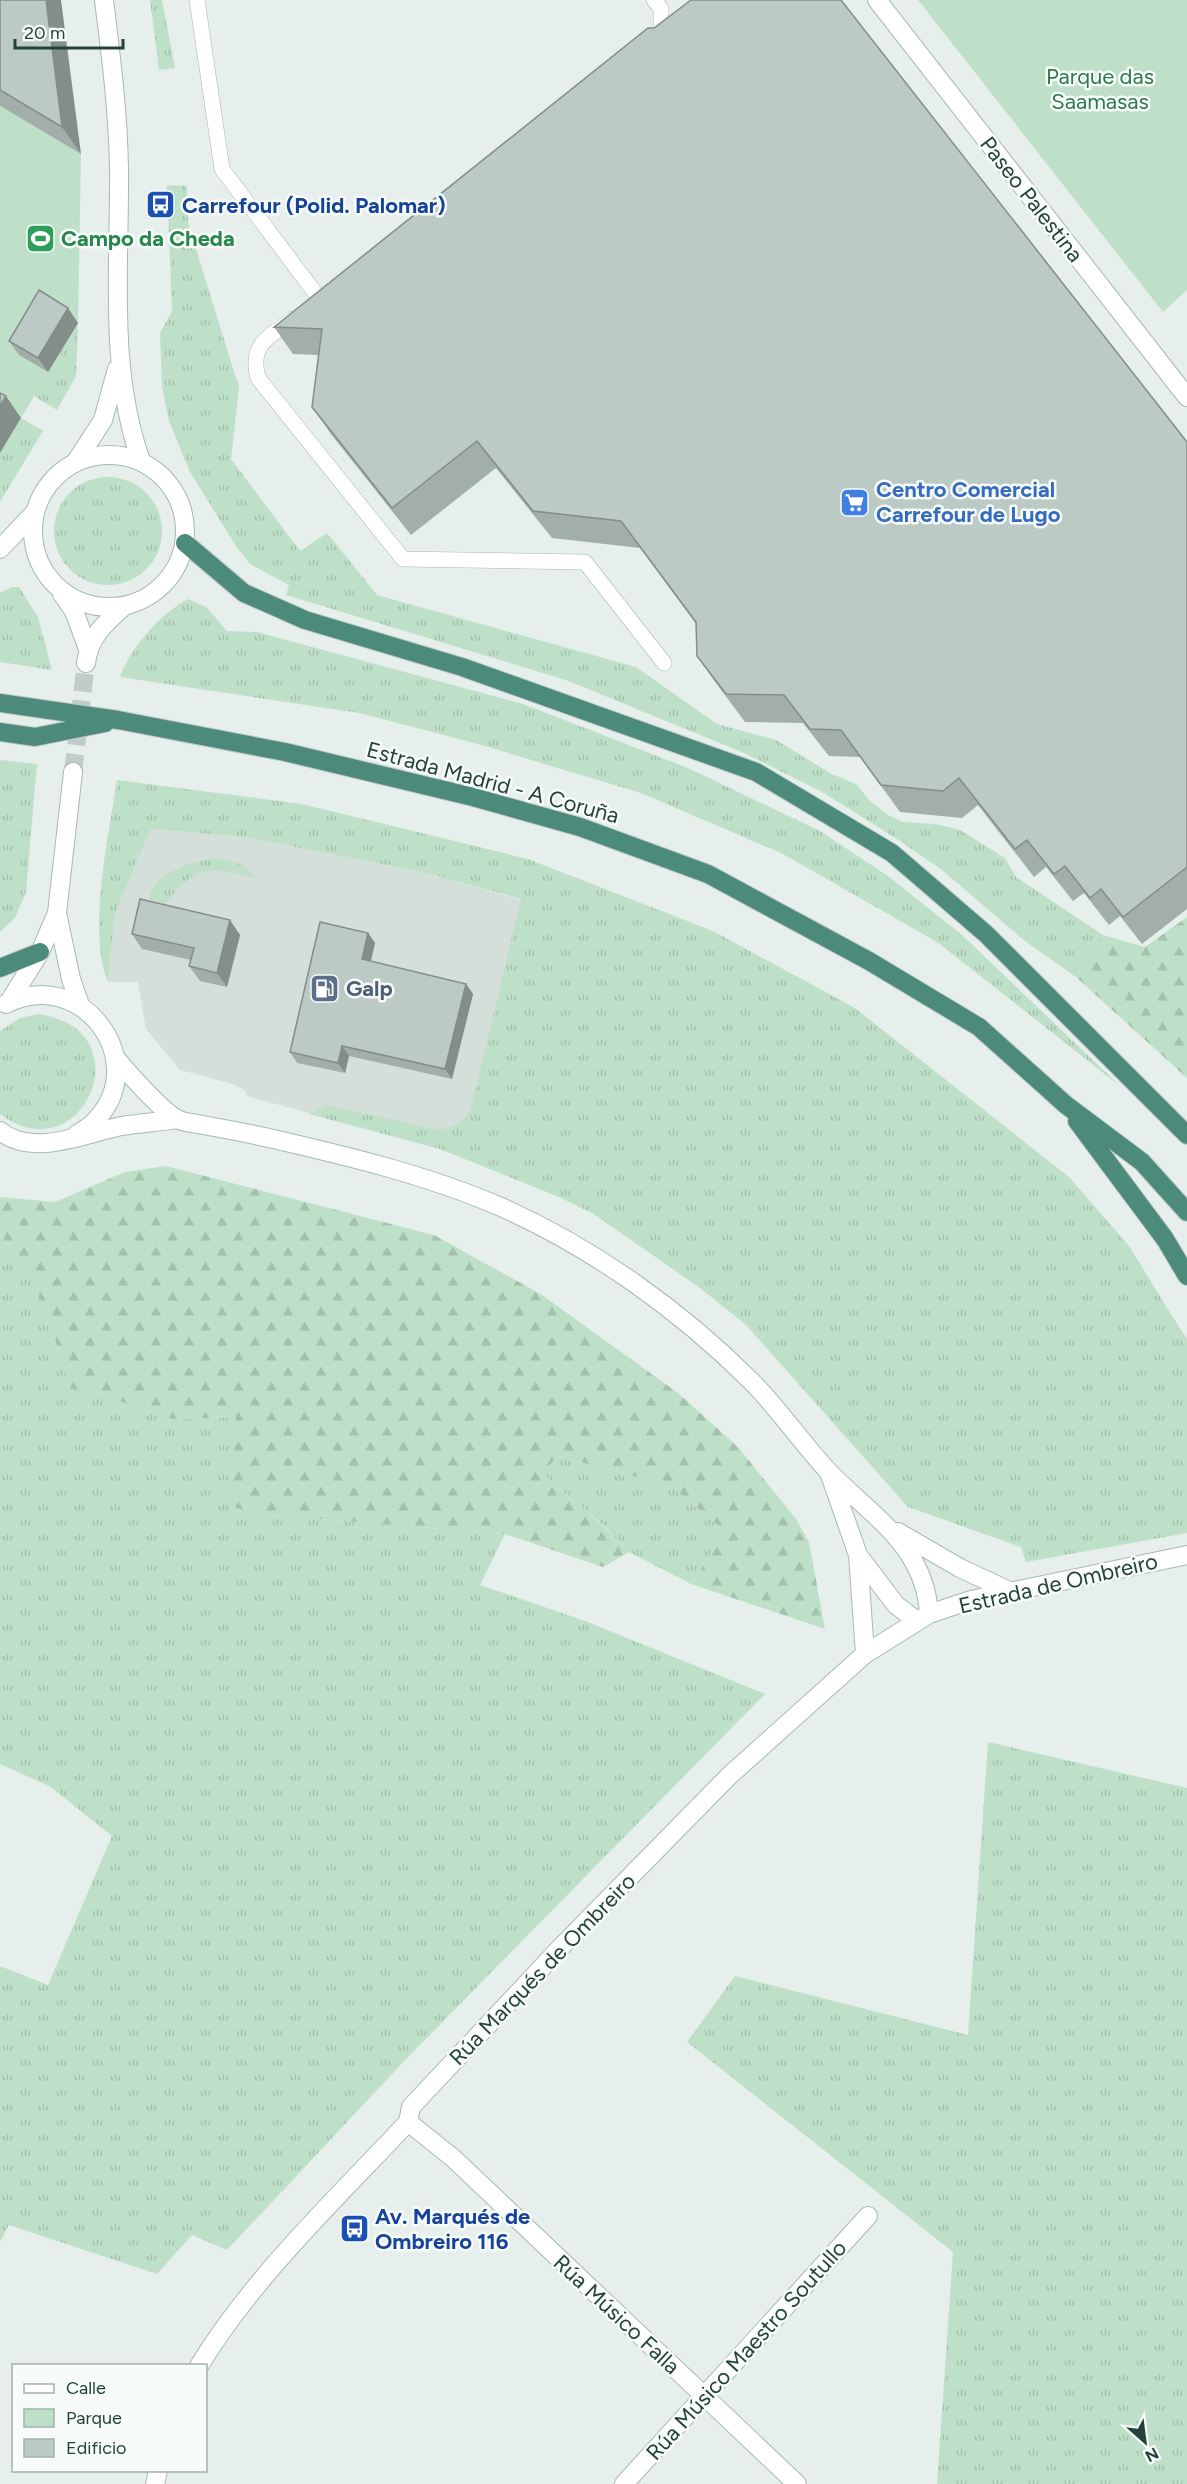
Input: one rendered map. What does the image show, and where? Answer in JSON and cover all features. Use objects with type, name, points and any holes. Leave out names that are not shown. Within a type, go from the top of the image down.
[{"type":"highway","points":[[185,543],[244,593],[305,620],[462,667],[756,772],[892,854],[986,934],[1187,1134]]},
{"type":"highway","name":"Estrada Madrid - A Coruña","points":[[0,703],[118,720],[285,752],[473,797],[580,827],[708,874],[869,961],[979,1027],[1066,1105],[1142,1162],[1187,1212]]},
{"type":"highway","points":[[0,732],[35,737],[118,720]]},
{"type":"highway","points":[[0,968],[40,952]]},
{"type":"highway","points":[[1066,1105],[1165,1239],[1187,1276]]},
{"type":"street","points":[[105,0],[118,122],[119,359],[128,425],[141,461]]},
{"type":"street","name":"Paseo Palestina","points":[[877,0],[1187,397]]},
{"type":"street","points":[[75,463],[103,420],[119,359]]},
{"type":"street","points":[[57,587],[77,601],[100,607],[124,606],[146,598],[164,584],[178,565],[185,543],[185,518],[177,495],[161,475],[141,461],[119,455],[96,456],[75,463],[57,475],[43,492],[35,512],[33,532],[36,553],[44,571],[74,611],[87,656],[100,628],[124,606]]},
{"type":"street","points":[[0,549],[35,512]]},
{"type":"street","points":[[4,1005],[40,952],[57,913],[73,772]]},
{"type":"street","points":[[57,913],[71,979],[80,1005]]},
{"type":"street","points":[[4,1005],[33,995],[49,996],[80,1005],[97,1019],[109,1037],[115,1057],[115,1080],[108,1102],[95,1121],[76,1135]]},
{"type":"street","points":[[115,1057],[131,1076],[177,1119]]},
{"type":"street","points":[[0,1131],[27,1142],[52,1143],[76,1135],[177,1119],[277,1140],[424,1179],[500,1207],[564,1238],[637,1286],[707,1338],[753,1382],[828,1471],[890,1527],[960,1568],[1007,1590]]},
{"type":"street","points":[[828,1471],[858,1555],[865,1654]]},
{"type":"street","points":[[858,1555],[896,1605],[923,1617],[928,1590],[917,1567],[890,1527]]},
{"type":"street","name":"Estrada de Ombreiro","points":[[923,1617],[1007,1590],[1187,1555]]},
{"type":"street","name":"Rúa Marqués de Ombreiro","points":[[200,2364],[217,2336],[251,2292],[408,2122],[411,2107],[628,1878],[729,1776],[865,1654],[923,1617]]},
{"type":"street","name":"Rúa Músico Falla","points":[[408,2122],[453,2158],[797,2484]]},
{"type":"street","name":"Rúa Músico Maestro Soutullo","points":[[624,2484],[868,2216]]},
{"type":"lane","points":[[197,0],[222,169],[315,301],[256,350],[254,360],[258,378],[404,559],[585,562],[664,663]]},
{"type":"lane","points":[[642,47],[661,32],[662,9],[654,0]]},
{"type":"shaded area","name":"Galp","points":[[151,829],[245,837],[423,872],[521,900],[499,1102],[440,1149],[247,1096],[245,1090],[230,1083],[180,1070],[146,1029],[138,982],[108,982],[115,913]]},
{"type":"green space","points":[[150,0],[162,0],[175,68],[159,70]]},
{"type":"green space","name":"Parque das Saamasas","points":[[918,0],[1187,0],[1187,290],[1163,312]]},
{"type":"green space","name":"Campo da Cheda","points":[[0,106],[81,154],[78,323],[0,453]]},
{"type":"green space","points":[[167,185],[187,186],[188,223],[239,388],[231,459],[300,551],[327,533],[377,595],[636,667],[717,724],[776,740],[832,774],[856,784],[870,801],[888,815],[903,822],[936,824],[960,830],[1005,858],[1016,877],[1103,935],[1076,977],[1025,941],[942,870],[900,841],[824,793],[744,753],[566,680],[286,595],[289,585],[250,564],[236,546],[190,472],[169,421],[162,387],[160,333],[172,311]]},
{"type":"green space","points":[[78,323],[76,376],[57,410],[34,396]]},
{"type":"green space","points":[[21,418],[43,431],[0,502],[0,453]]},
{"type":"green space","points":[[108,477],[128,482],[146,493],[157,511],[162,531],[157,551],[146,569],[128,580],[108,585],[88,580],[70,569],[59,551],[54,531],[59,511],[70,493],[88,482]]},
{"type":"green space","points":[[12,587],[19,587],[38,617],[52,670],[0,662],[0,593]]},
{"type":"green space","points":[[188,599],[206,607],[227,631],[257,632],[523,704],[688,768],[820,831],[888,876],[961,934],[1120,1086],[937,942],[781,853],[641,793],[478,744],[359,713],[120,677],[131,654],[148,632],[167,613]]},
{"type":"green space","points":[[0,760],[37,764],[26,892],[15,918],[0,932]]},
{"type":"green space","points":[[117,780],[302,804],[528,859],[713,931],[855,1008],[1069,1177],[1129,1246],[1187,1339],[1187,1533],[1026,1562],[1021,1547],[908,1507],[745,1324],[700,1288],[592,1213],[559,1197],[440,1149],[309,1114],[327,1105],[439,1130],[456,1124],[467,1116],[470,1112],[521,899],[423,872],[245,837],[151,829],[115,913],[108,982],[102,962],[99,938],[100,911],[105,854]]},
{"type":"green space","points":[[212,859],[242,865],[255,878],[226,871],[205,871],[186,881],[165,904],[151,900],[149,893],[168,874],[184,866]]},
{"type":"green space","points":[[1187,917],[1187,1078],[1076,977],[1103,935],[1145,947]]},
{"type":"green space","points":[[38,1014],[71,1025],[90,1045],[95,1069],[91,1093],[77,1114],[56,1127],[30,1128],[0,1114],[0,1031],[20,1018]]},
{"type":"green space","points":[[166,1166],[434,1235],[542,1295],[678,1393],[738,1447],[796,1519],[809,1542],[825,1629],[691,1584],[726,1532],[671,1486],[558,1456],[542,1473],[629,1552],[603,1567],[505,1534],[259,1514],[233,1507],[236,1417],[172,1419],[87,1390],[71,1389],[36,1287],[14,1251],[0,1236],[0,1197],[55,1202],[125,1172]]},
{"type":"green space","points":[[0,1236],[26,1268],[36,1287],[71,1389],[87,1390],[172,1419],[236,1417],[259,1514],[505,1534],[480,1585],[585,1621],[765,1694],[408,2057],[227,2250],[192,2235],[157,2274],[9,2225],[0,2242],[0,1966],[48,1985],[112,1836],[51,1787],[0,1764]]},
{"type":"green space","points":[[558,1456],[671,1486],[726,1532],[691,1584],[629,1552],[603,1525],[541,1473]]},
{"type":"green space","points":[[988,1742],[1187,1788],[1187,2484],[937,2484],[953,2252],[687,2042],[735,1976],[968,2035]]},
{"type":"building","points":[[0,0],[46,0],[62,127],[0,90]]},
{"type":"building","name":"Centro Comercial Carrefour de Lugo","points":[[691,0],[841,0],[1187,442],[1187,867],[1123,917],[1101,889],[1090,898],[1065,866],[1054,874],[1027,840],[1015,849],[959,778],[943,791],[881,785],[841,730],[810,729],[784,695],[726,694],[697,656],[696,622],[621,521],[533,511],[477,441],[392,508],[312,407],[322,329],[274,327],[648,28],[654,28]]},
{"type":"building","points":[[39,290],[68,308],[38,358],[9,341]]},
{"type":"building","points":[[0,393],[6,396],[0,406]]},
{"type":"building","points":[[140,899],[230,920],[217,973],[189,966],[194,948],[132,934]]},
{"type":"building","points":[[320,922],[368,933],[362,959],[466,984],[445,1069],[342,1046],[338,1063],[290,1052]]},
{"type":"tunnel","points":[[73,772],[86,663]]},
{"type":"place","name":"Carrefour (Polid. Palomar)","points":[[161,205]]},
{"type":"place","name":"Campo da Cheda","points":[[40,238]]},
{"type":"place","name":"Centro Comercial Carrefour de Lugo","points":[[855,502]]},
{"type":"place","name":"Galp","points":[[325,988]]},
{"type":"place","name":"Av. Marqués de Ombreiro 116","points":[[354,2229]]}]
